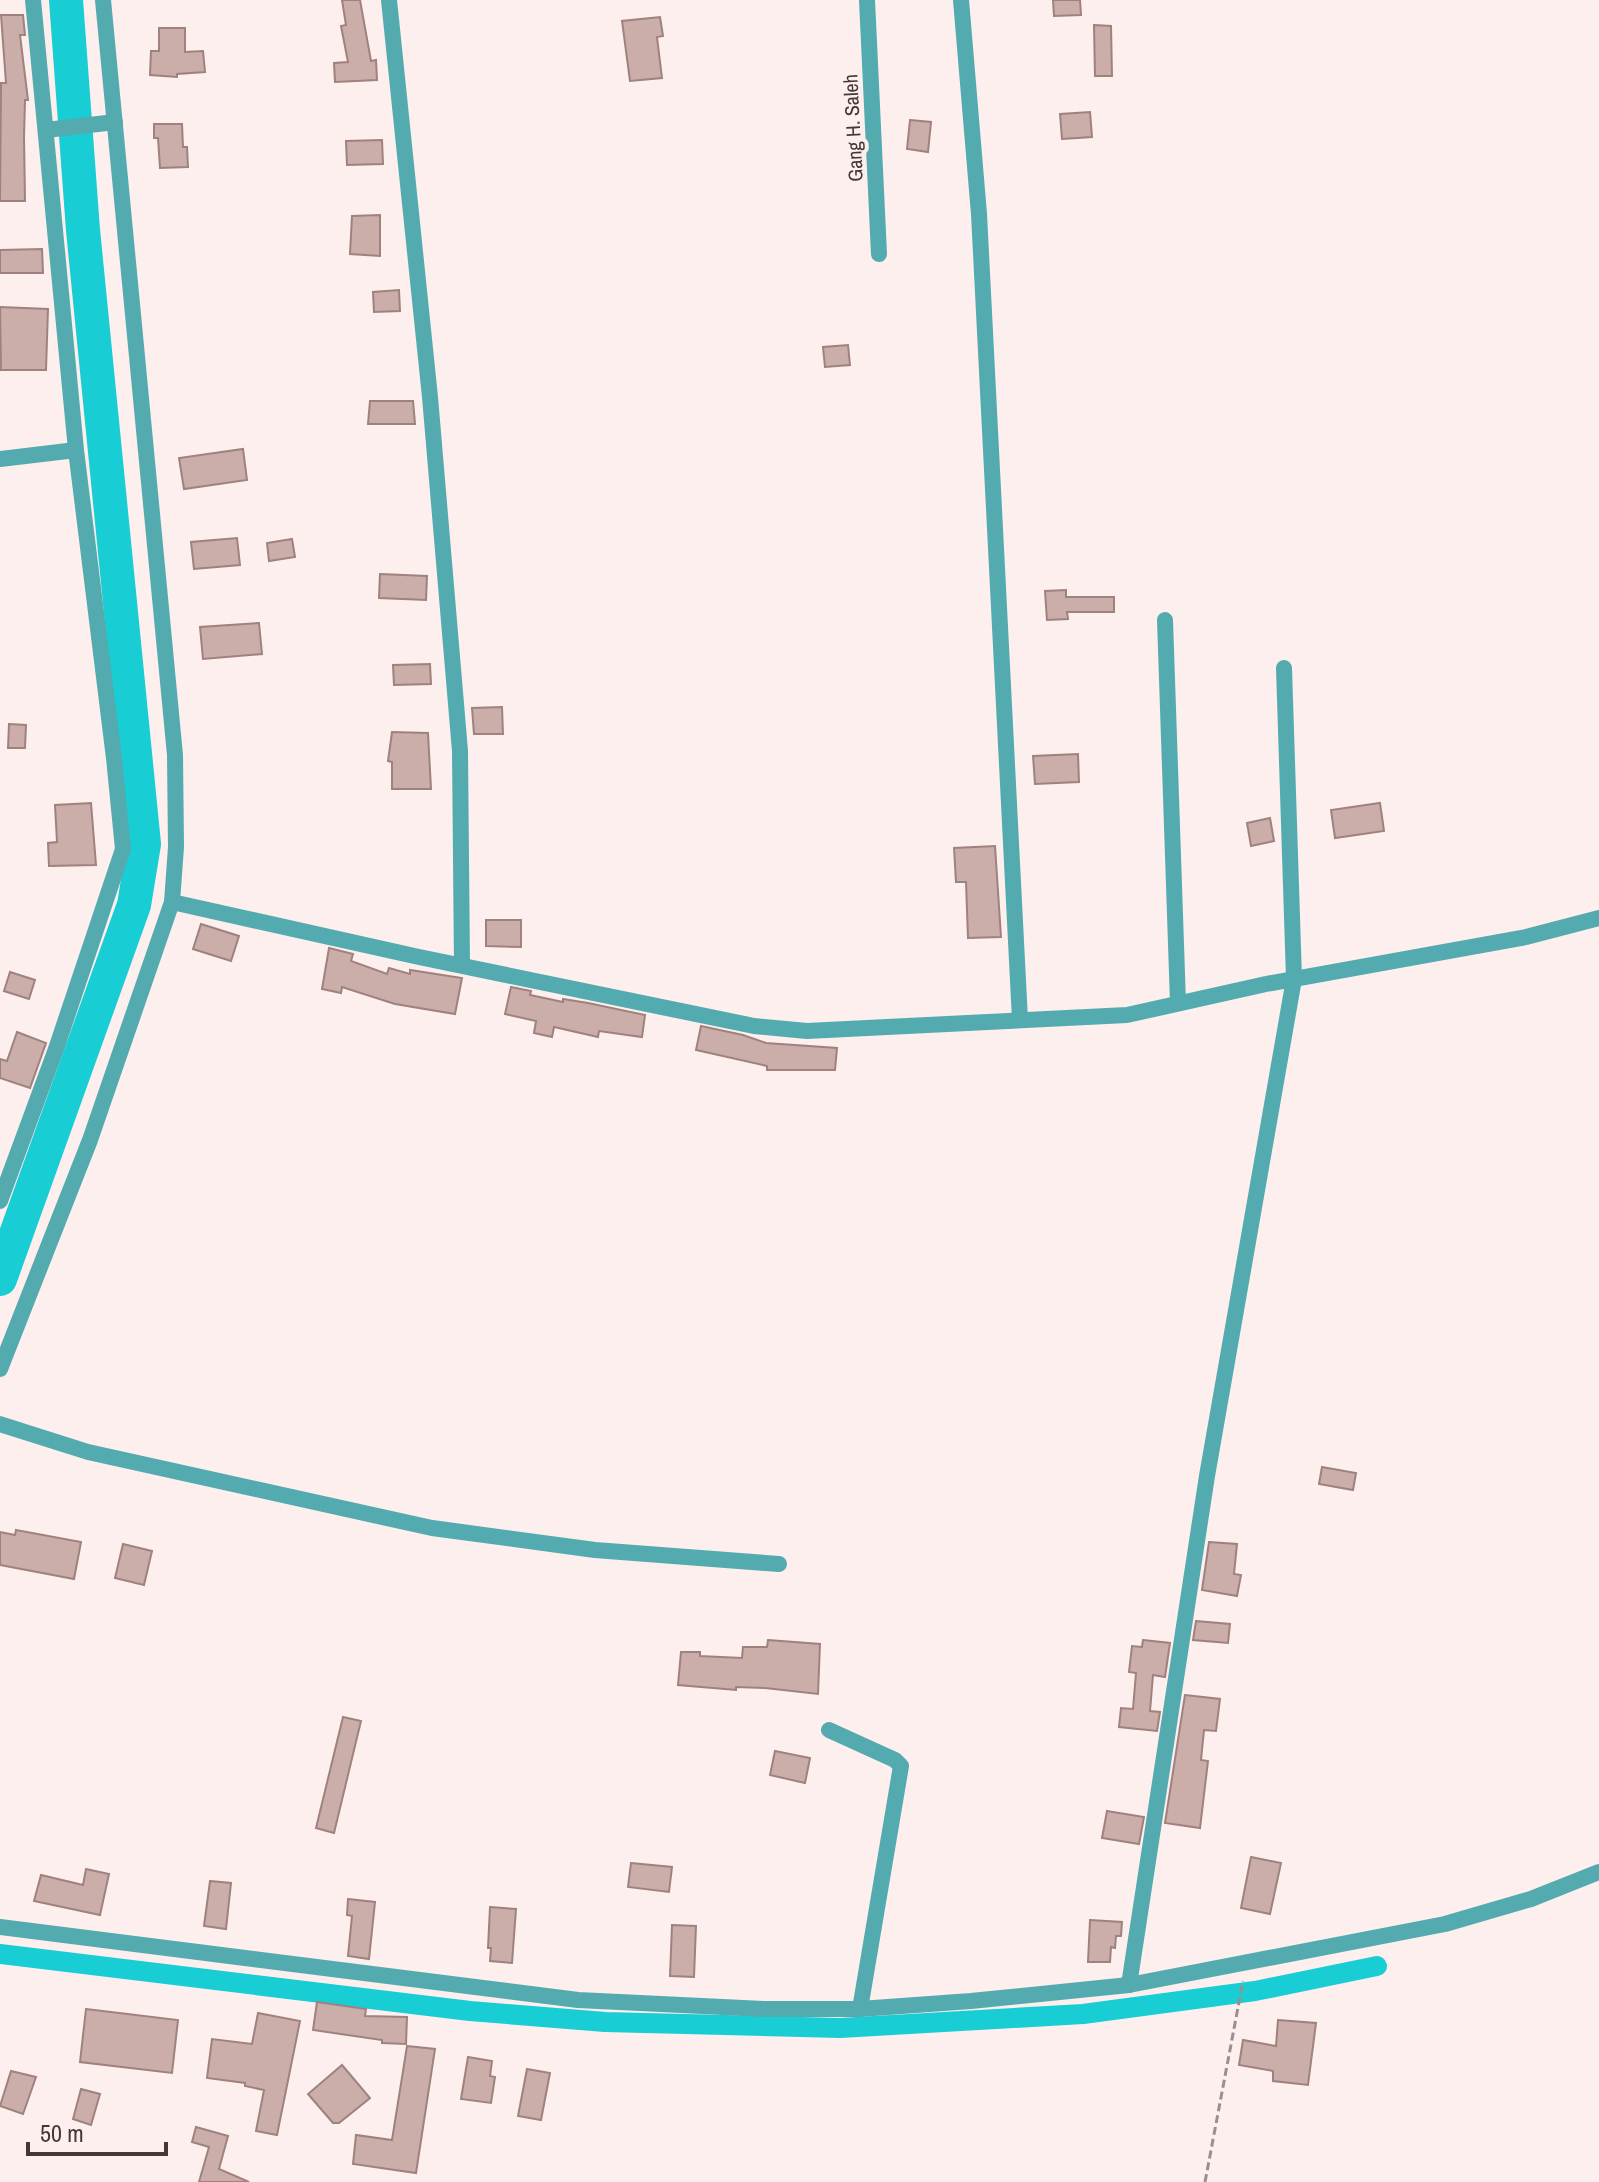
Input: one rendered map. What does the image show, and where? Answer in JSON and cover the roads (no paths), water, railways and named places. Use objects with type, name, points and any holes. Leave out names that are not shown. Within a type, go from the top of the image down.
[{"type":"street","points":[[0,1201],[56,1049],[123,849],[76,450],[33,0]]},
{"type":"street","points":[[0,1369],[90,1140],[172,902],[176,847],[175,755],[103,0]]},
{"type":"street","points":[[389,0],[430,397],[460,751],[462,965]]},
{"type":"street","name":"Gang H. Saleh","points":[[867,0],[879,254]]},
{"type":"street","points":[[961,0],[979,214],[1020,1020]]},
{"type":"street","points":[[46,130],[115,122]]},
{"type":"street","points":[[0,459],[76,450]]},
{"type":"street","points":[[1165,620],[1178,1003]]},
{"type":"street","points":[[1129,1985],[1207,1476],[1294,979],[1284,668]]},
{"type":"street","points":[[172,902],[778,1030],[807,1031],[1127,1015],[1294,979],[1511,940],[1599,918]]},
{"type":"street","points":[[0,1424],[88,1452],[432,1528],[595,1550],[779,1564]]},
{"type":"street","points":[[829,1730],[895,1760],[901,1766],[860,2009]]},
{"type":"street","points":[[0,1927],[578,2000],[764,2009],[860,2009],[1129,1985],[1445,1924],[1531,1899],[1599,1872]]},
{"type":"waterway","points":[[0,1279],[134,905],[144,844],[83,230],[66,0]]},
{"type":"waterway","points":[[0,1954],[470,2011],[605,2022],[840,2028],[1083,2014],[1255,1991],[1377,1966]]}]
